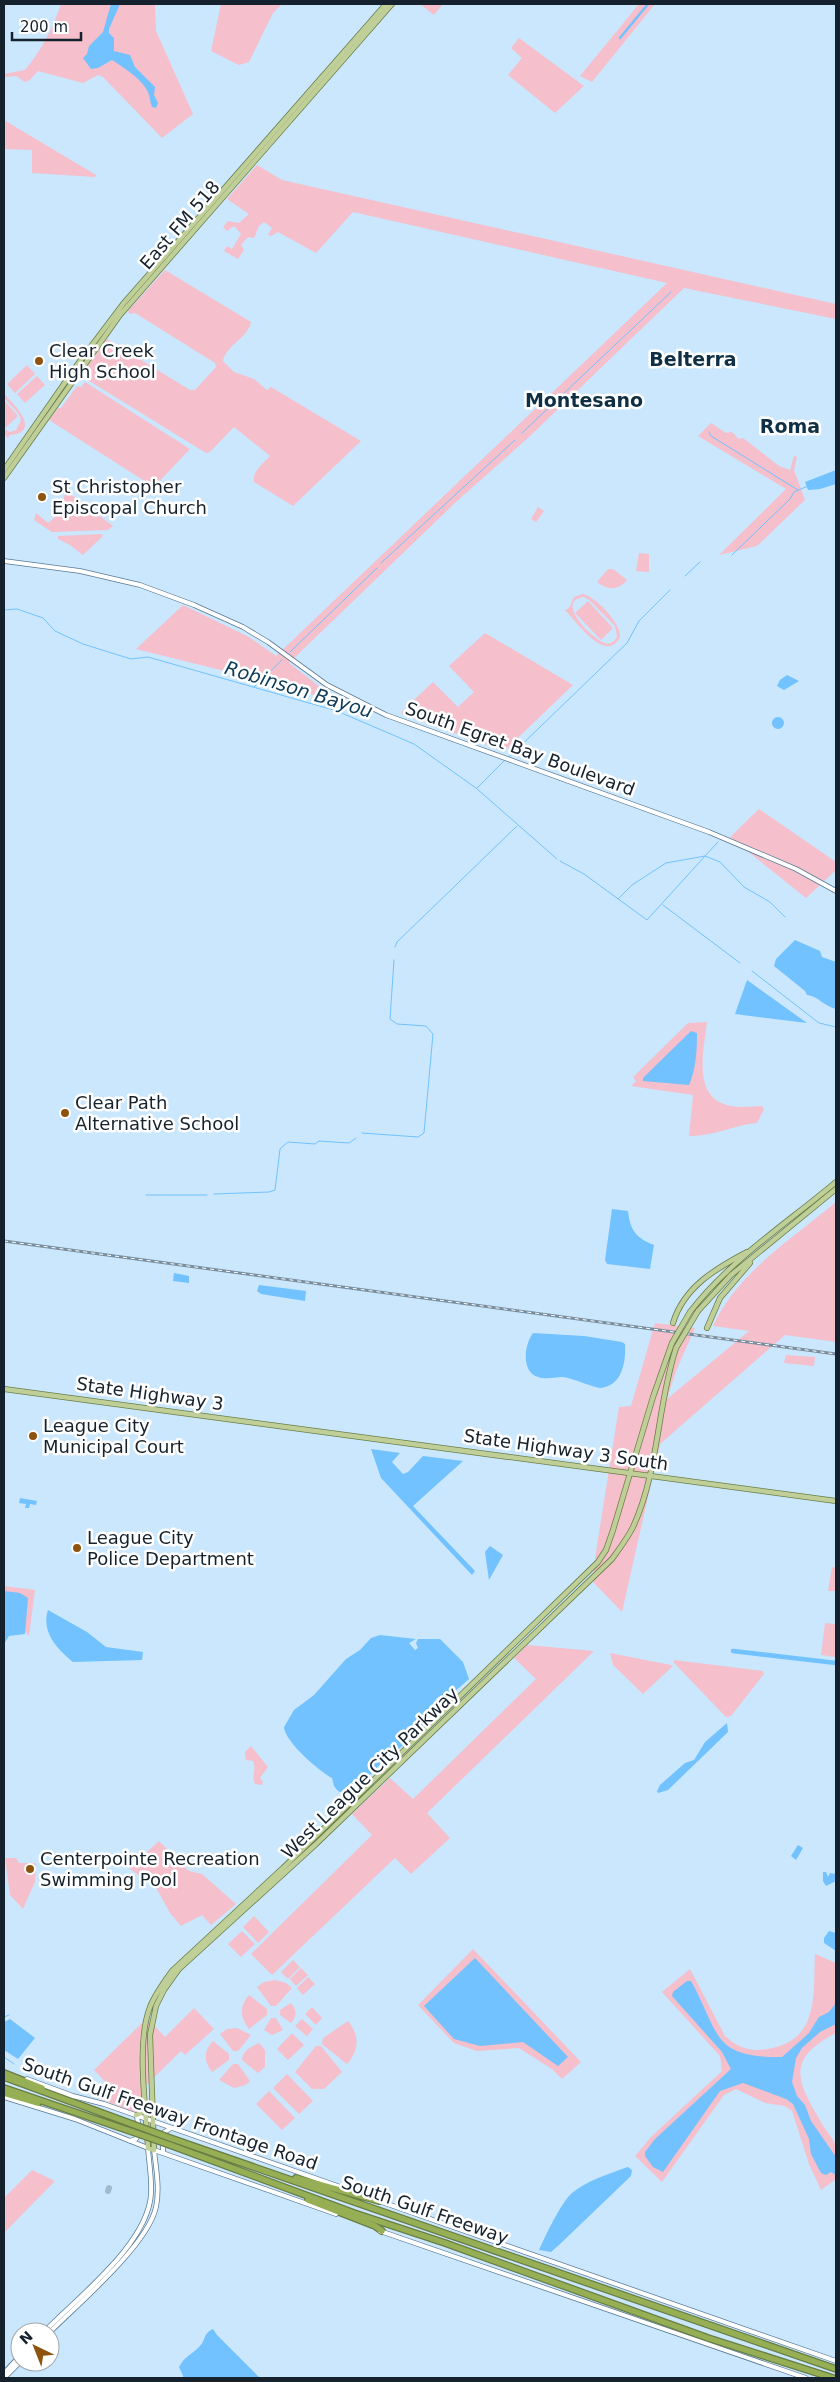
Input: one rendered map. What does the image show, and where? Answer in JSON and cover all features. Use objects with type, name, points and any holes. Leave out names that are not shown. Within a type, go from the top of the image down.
[{"type":"highway","points":[[4,2072],[68,2098],[75,2104]]},
{"type":"highway","name":"South Gulf Freeway","points":[[4,2078],[170,2138],[836,2370]]},
{"type":"highway","name":"South Gulf Freeway","points":[[4,2088],[170,2145],[708,2338],[833,2378]]},
{"type":"highway","points":[[4,2095],[64,2108]]},
{"type":"highway","points":[[212,2161],[231,2171],[375,2226],[382,2231]]},
{"type":"highway","points":[[244,2163],[254,2164],[289,2176],[379,2201]]},
{"type":"main road","name":"East FM 518","points":[[214,204],[386,4]]},
{"type":"main road","name":"East FM 518","points":[[4,478],[61,391],[125,306],[392,4]]},
{"type":"main road","name":"East FM 518","points":[[4,470],[32,434]]},
{"type":"main road","name":"South Egret Bay Boulevard","points":[[4,561],[80,571],[140,585],[194,605],[243,627],[266,641],[327,685],[386,715],[758,851],[836,891]]},
{"type":"main road","points":[[673,1323],[682,1300],[692,1288],[757,1246],[836,1182]]},
{"type":"main road","points":[[707,1328],[714,1309],[726,1289],[750,1263],[836,1189]]},
{"type":"main road","name":"West League City Parkway","points":[[56,2322],[126,2257],[142,2237],[154,2215],[157,2198],[150,2035],[156,2006],[170,1980],[314,1846],[612,1559],[625,1540],[639,1512],[649,1475],[667,1375],[676,1348],[698,1311],[731,1275],[793,1225]]},
{"type":"main road","name":"West League City Parkway","points":[[56,2322],[122,2255],[139,2232],[151,2195],[143,2040],[150,2005],[172,1971],[283,1868],[598,1562],[606,1550],[672,1343],[690,1312],[708,1289],[757,1246]]},
{"type":"main road","name":"State Highway 3","points":[[4,1389],[292,1428]]},
{"type":"main road","name":"State Highway 3 South","points":[[292,1428],[836,1501]]},
{"type":"main road","points":[[562,1599],[566,1603]]},
{"type":"main road","name":"South Gulf Freeway Frontage Road","points":[[4,2072],[136,2115],[836,2360]]},
{"type":"main road","name":"South Gulf Freeway Frontage Road","points":[[4,2095],[382,2231],[806,2378]]},
{"type":"main road","points":[[128,2141],[136,2139],[140,2132],[140,2120],[136,2115],[141,2113],[146,2104]]},
{"type":"main road","points":[[163,2153],[163,2133],[171,2128]]},
{"type":"shaded area","points":[[61,4],[155,4],[156,31],[193,114],[162,138],[103,77],[98,75],[83,83],[38,71],[30,80],[25,82],[16,76],[4,77],[4,74],[25,70],[31,63],[46,39]]},
{"type":"shaded area","points":[[221,4],[282,4],[273,13],[249,62],[239,65],[211,51]]},
{"type":"shaded area","points":[[420,4],[443,4],[434,15]]},
{"type":"shaded area","points":[[639,4],[655,4],[592,82],[580,76]]},
{"type":"shaded area","points":[[519,38],[584,86],[555,113],[508,75],[522,58],[511,48]]},
{"type":"shaded area","points":[[4,120],[96,175],[95,177],[32,173],[32,150],[4,149]]},
{"type":"shaded area","points":[[257,165],[282,180],[836,304],[836,319],[684,288],[529,437],[457,501],[289,663],[341,703],[269,682],[136,649],[183,605],[249,637],[276,656],[667,283],[353,212],[316,253],[278,232],[271,236],[268,235],[272,228],[264,222],[259,226],[254,238],[248,237],[241,245],[244,250],[238,259],[224,251],[227,246],[232,249],[241,234],[234,226],[227,231],[223,227],[228,221],[239,223],[249,214],[227,199]]},
{"type":"shaded area","points":[[165,270],[251,322],[246,333],[225,355],[223,361],[234,372],[254,379],[267,390],[271,387],[361,441],[293,506],[254,482],[256,471],[270,456],[234,427],[210,452],[206,453],[86,379],[84,371],[107,339],[190,390],[195,390],[216,367],[215,363],[135,313],[129,314],[128,311]]},
{"type":"shaded area","points":[[27,365],[35,374],[15,393],[7,384]]},
{"type":"shaded area","points":[[37,376],[45,385],[25,403],[17,394]]},
{"type":"shaded area","points":[[85,382],[190,449],[154,487],[49,420],[58,408],[61,408],[77,386],[81,387]]},
{"type":"shaded area","points":[[4,394],[19,410],[25,423],[24,429],[20,433],[10,435],[8,438],[4,434],[4,429],[10,432],[16,430],[21,420],[19,414],[4,398]]},
{"type":"shaded area","points":[[4,400],[18,416],[5,428],[4,427]]},
{"type":"shaded area","points":[[711,423],[726,433],[732,432],[739,439],[743,438],[779,466],[790,470],[794,456],[797,457],[794,470],[805,500],[757,546],[719,555],[786,489],[698,436]]},
{"type":"shaded area","points":[[66,491],[113,526],[108,530],[52,532],[34,520],[36,513],[48,523],[61,512],[66,514],[62,504]]},
{"type":"shaded area","points":[[538,507],[544,511],[536,522],[531,519]]},
{"type":"shaded area","points":[[101,534],[103,536],[83,555],[58,539],[58,536]]},
{"type":"shaded area","points":[[639,553],[649,554],[649,572],[636,571]]},
{"type":"shaded area","points":[[608,569],[613,569],[627,580],[616,588],[601,585],[597,582]]},
{"type":"shaded area","points":[[583,594],[588,596],[607,611],[617,625],[619,632],[620,637],[614,644],[607,646],[599,644],[565,610],[569,608],[574,597]],"holes":[[[584,597],[615,626],[617,636],[611,643],[605,643],[593,636],[574,613],[573,606],[575,600]]]},
{"type":"shaded area","points":[[588,601],[613,628],[601,640],[575,613]]},
{"type":"shaded area","points":[[485,633],[573,685],[504,751],[402,714],[402,711],[433,682],[458,707],[474,692],[449,666]]},
{"type":"shaded area","points":[[759,809],[836,862],[836,870],[806,898],[730,837]]},
{"type":"shaded area","points":[[707,1022],[703,1072],[705,1084],[710,1094],[718,1102],[731,1106],[762,1106],[764,1109],[757,1123],[706,1135],[689,1136],[693,1095],[631,1086],[636,1081],[633,1077],[688,1023]]},
{"type":"shaded area","points":[[836,1202],[836,1342],[785,1335],[660,1444],[622,1612],[593,1582],[595,1558],[619,1407],[631,1406],[655,1323],[695,1328],[676,1371],[667,1399],[749,1331],[713,1326],[737,1289],[751,1273],[784,1243]]},
{"type":"shaded area","points":[[786,1355],[815,1357],[814,1366],[784,1363]]},
{"type":"shaded area","points":[[832,1567],[836,1568],[836,1591],[828,1591]]},
{"type":"shaded area","points":[[4,1586],[35,1590],[29,1636],[22,1627],[4,1635]]},
{"type":"shaded area","points":[[825,1623],[836,1624],[836,1657],[821,1655]]},
{"type":"shaded area","points":[[527,1645],[594,1651],[427,1813],[450,1838],[411,1874],[395,1858],[272,1975],[251,1954],[372,1835],[352,1814],[390,1778],[413,1799],[536,1679],[514,1658]]},
{"type":"shaded area","points":[[610,1653],[673,1666],[643,1694],[613,1665]]},
{"type":"shaded area","points":[[674,1660],[763,1671],[764,1674],[731,1716],[726,1717],[674,1663]]},
{"type":"shaded area","points":[[251,1746],[268,1767],[260,1778],[263,1782],[262,1785],[255,1784],[253,1761],[246,1760],[245,1752]]},
{"type":"shaded area","points":[[159,1841],[189,1871],[202,1874],[236,1904],[211,1925],[202,1915],[181,1926],[170,1913],[152,1880],[144,1879],[129,1868]]},
{"type":"shaded area","points":[[5,1858],[16,1858],[19,1863],[36,1863],[35,1882],[23,1909],[10,1895]]},
{"type":"shaded area","points":[[254,1916],[269,1932],[258,1943],[243,1927]]},
{"type":"shaded area","points":[[242,1931],[255,1944],[241,1957],[228,1944]]},
{"type":"shaded area","points":[[473,1949],[581,2062],[562,2079],[552,2069],[519,2048],[477,2051],[454,2043],[418,2005]]},
{"type":"shaded area","points":[[815,1954],[836,1963],[836,2033],[819,2043],[808,2053],[802,2064],[800,2074],[808,2098],[835,2145],[837,2155],[836,2179],[821,2190],[809,2164],[792,2111],[785,2106],[765,2103],[736,2089],[724,2095],[662,2182],[635,2156],[651,2137],[722,2071],[720,2056],[662,1992],[690,1969],[725,2036],[735,2044],[745,2048],[756,2050],[768,2049],[785,2044],[797,2036],[805,2026],[813,2000]]},
{"type":"shaded area","points":[[293,1960],[300,1967],[288,1979],[281,1972]]},
{"type":"shaded area","points":[[301,1968],[308,1975],[296,1986],[290,1979]]},
{"type":"shaded area","points":[[308,1977],[315,1984],[303,1995],[297,1988]]},
{"type":"shaded area","points":[[275,1980],[286,1983],[292,1988],[276,2006],[271,2006],[257,1987],[264,1982]]},
{"type":"shaded area","points":[[249,1995],[267,2009],[267,2015],[249,2029],[242,2016],[242,2008]]},
{"type":"shaded area","points":[[291,2003],[296,2013],[291,2023],[280,2015],[280,2010]]},
{"type":"shaded area","points":[[312,2007],[322,2018],[316,2025],[305,2014]]},
{"type":"shaded area","points":[[194,2008],[214,2029],[185,2055],[181,2051],[142,2089],[142,2107],[136,2113],[97,2098],[110,2087],[94,2070],[147,2018],[165,2037]]},
{"type":"shaded area","points":[[271,2018],[276,2018],[283,2030],[272,2035],[264,2030]]},
{"type":"shaded area","points":[[302,2019],[313,2029],[307,2036],[295,2026]]},
{"type":"shaded area","points":[[348,2021],[355,2032],[356,2048],[347,2064],[322,2044],[323,2038]]},
{"type":"shaded area","points":[[237,2028],[251,2035],[238,2051],[233,2051],[220,2034],[227,2029]]},
{"type":"shaded area","points":[[292,2033],[304,2045],[288,2060],[277,2049]]},
{"type":"shaded area","points":[[213,2041],[229,2054],[229,2060],[212,2072],[207,2064],[206,2053]]},
{"type":"shaded area","points":[[259,2043],[265,2050],[265,2067],[258,2073],[242,2060],[246,2051]]},
{"type":"shaded area","points":[[316,2046],[321,2046],[342,2072],[324,2089],[312,2089],[295,2072]]},
{"type":"shaded area","points":[[233,2064],[238,2064],[250,2081],[246,2085],[234,2088],[219,2080]]},
{"type":"shaded area","points":[[287,2074],[313,2101],[299,2114],[273,2088]]},
{"type":"shaded area","points":[[269,2091],[295,2118],[282,2130],[256,2104]]},
{"type":"shaded area","points":[[32,2170],[55,2181],[4,2233],[4,2198]]},
{"type":"water","points":[[111,4],[120,4],[109,29],[109,33],[114,38],[114,51],[130,55],[135,67],[155,87],[154,95],[158,103],[156,108],[152,107],[148,92],[141,82],[121,66],[112,60],[98,68],[91,69],[83,58],[87,54],[89,46],[103,32]]},
{"type":"water","points":[[836,470],[836,484],[820,489],[808,490],[805,482]]},
{"type":"water","points":[[787,675],[799,681],[784,690],[777,686],[780,680]]},
{"type":"water","points":[[778,717],[784,723],[778,729],[772,723]]},
{"type":"water","points":[[795,940],[820,951],[822,957],[836,962],[836,1009],[815,997],[807,995],[805,991],[774,966],[776,959]]},
{"type":"water","points":[[747,980],[807,1023],[735,1014]]},
{"type":"water","points":[[691,1031],[697,1033],[697,1046],[695,1066],[689,1085],[643,1081],[643,1078]]},
{"type":"water","points":[[612,1209],[628,1211],[632,1228],[638,1236],[654,1245],[650,1269],[607,1264],[605,1260]]},
{"type":"water","points":[[174,1273],[189,1276],[189,1283],[173,1281]]},
{"type":"water","points":[[259,1285],[306,1291],[305,1301],[261,1294],[257,1291]]},
{"type":"water","points":[[533,1333],[584,1336],[622,1342],[625,1344],[625,1359],[621,1372],[613,1383],[600,1388],[565,1377],[538,1377],[529,1370],[526,1358],[526,1351]]},
{"type":"water","points":[[371,1449],[400,1453],[392,1462],[403,1474],[408,1472],[423,1456],[463,1461],[413,1506],[475,1571],[472,1575],[381,1478]]},
{"type":"water","points":[[20,1498],[37,1501],[36,1505],[30,1504],[29,1508],[25,1508],[26,1504],[19,1503]]},
{"type":"water","points":[[490,1546],[503,1555],[489,1580],[485,1552]]},
{"type":"water","points":[[4,1591],[20,1593],[28,1598],[25,1634],[9,1636],[4,1644]]},
{"type":"water","points":[[48,1610],[87,1632],[106,1647],[143,1652],[142,1660],[73,1662],[56,1646],[49,1633],[46,1618]]},
{"type":"water","points":[[380,1635],[416,1639],[409,1643],[415,1650],[418,1648],[416,1643],[418,1639],[440,1639],[463,1662],[469,1679],[453,1693],[437,1698],[427,1712],[424,1725],[400,1748],[389,1755],[350,1796],[338,1791],[334,1786],[332,1778],[311,1763],[296,1748],[284,1727],[294,1710],[314,1695],[346,1659],[360,1650],[371,1638]]},
{"type":"water","points":[[727,1723],[728,1732],[668,1790],[658,1793],[660,1785],[685,1763],[694,1760],[705,1742]]},
{"type":"water","points":[[798,1845],[803,1848],[796,1860],[791,1856]]},
{"type":"water","points":[[823,1872],[826,1872],[828,1877],[830,1873],[836,1874],[836,1881],[826,1886],[823,1881]]},
{"type":"water","points":[[829,1931],[836,1933],[836,1951],[824,1943],[824,1938]]},
{"type":"water","points":[[475,1958],[568,2057],[558,2066],[523,2042],[480,2046],[454,2039],[424,2006]]},
{"type":"water","points":[[687,1981],[691,1981],[721,2039],[730,2047],[742,2053],[759,2056],[782,2057],[809,2033],[819,2017],[829,2012],[836,2003],[836,2024],[820,2032],[802,2048],[796,2058],[792,2082],[797,2096],[805,2105],[811,2121],[836,2157],[836,2175],[831,2172],[826,2175],[821,2173],[811,2154],[809,2139],[793,2104],[786,2099],[743,2083],[720,2091],[663,2172],[653,2167],[645,2156],[645,2152],[655,2139],[731,2069],[722,2052],[672,1996],[673,1992]]},
{"type":"water","points":[[10,2019],[35,2038],[18,2059],[4,2050],[4,2022]]},
{"type":"water","points":[[628,2167],[632,2170],[631,2176],[559,2245],[551,2252],[539,2250],[558,2212],[572,2193],[591,2181]]},
{"type":"water","points":[[213,2329],[260,2378],[184,2378],[179,2367],[181,2363],[201,2345],[208,2333]]},
{"type":"waterway","points":[[620,38],[648,4]]},
{"type":"waterway","points":[[522,433],[671,292]]},
{"type":"waterway","points":[[709,432],[711,436],[798,490]]},
{"type":"waterway","points":[[381,563],[515,440]]},
{"type":"waterway","points":[[732,555],[790,499],[794,492],[808,486]]},
{"type":"waterway","points":[[685,576],[700,562]]},
{"type":"waterway","points":[[290,652],[377,568]]},
{"type":"waterway","points":[[509,757],[627,643],[639,621],[670,590]]},
{"type":"waterway","name":"Robinson Bayou","points":[[4,610],[17,609],[43,618],[55,631],[83,644],[131,659],[148,657],[337,711],[414,744],[476,788],[557,859]]},
{"type":"waterway","points":[[254,687],[282,660]]},
{"type":"waterway","points":[[477,788],[506,759]]},
{"type":"waterway","points":[[395,947],[397,942],[517,826]]},
{"type":"waterway","name":"Robinson Bayou","points":[[618,899],[632,885],[666,863],[705,856],[718,842]]},
{"type":"waterway","name":"Robinson Bayou","points":[[560,861],[584,874],[647,920],[705,856],[720,862],[744,887],[770,902],[785,917]]},
{"type":"waterway","points":[[663,905],[740,963]]},
{"type":"waterway","points":[[362,1133],[418,1137],[424,1133],[433,1034],[426,1026],[397,1024],[390,1019],[394,960]]},
{"type":"waterway","points":[[752,971],[819,1023],[836,1027]]},
{"type":"waterway","points":[[214,1194],[269,1192],[275,1190],[280,1149],[288,1142],[315,1144],[319,1141],[349,1143],[356,1138]]},
{"type":"waterway","points":[[146,1195],[207,1195]]},
{"type":"waterway","points":[[733,1651],[836,1663]]},
{"type":"waterway","points":[[4,2017],[9,2015]]},
{"type":"waterway","points":[[4,2057],[14,2064]]},
{"type":"railway","points":[[4,1241],[836,1354]]},
{"type":"place","name":"Clear Creek High School","points":[[39,361]]},
{"type":"place","name":"St Christopher Episcopal Church","points":[[42,497]]},
{"type":"place","name":"Clear Path Alternative School","points":[[65,1113]]},
{"type":"place","name":"League City Municipal Court","points":[[33,1436]]},
{"type":"place","name":"League City Police Department","points":[[77,1548]]},
{"type":"place","name":"Centerpointe Recreation Swimming Pool","points":[[30,1869]]},
{"type":"district","name":"Belterra","points":[[693,359]]},
{"type":"district","name":"Montesano","points":[[584,400]]},
{"type":"district","name":"Roma","points":[[790,426]]}]
